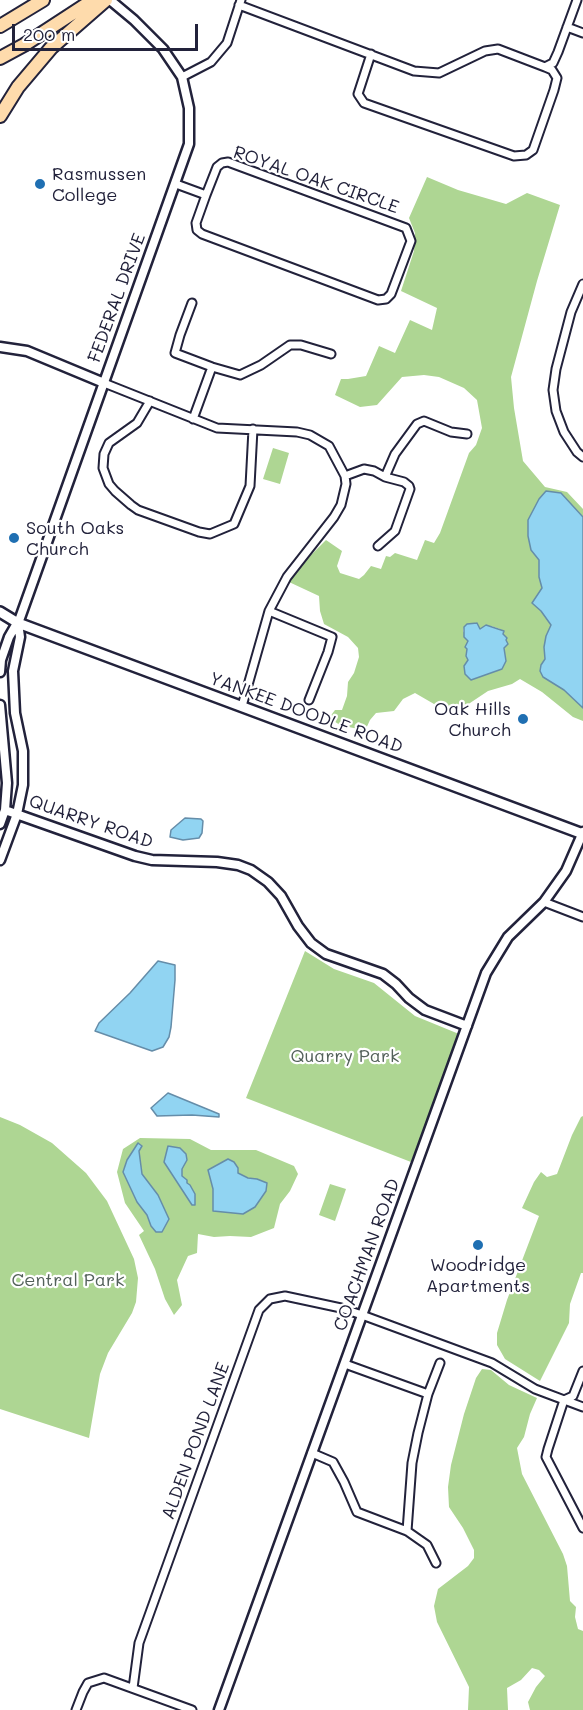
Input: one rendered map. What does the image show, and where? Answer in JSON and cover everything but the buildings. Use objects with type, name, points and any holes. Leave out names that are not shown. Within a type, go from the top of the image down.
[{"type":"highway","points":[[0,26],[43,0]]},
{"type":"highway","points":[[0,58],[93,0]]},
{"type":"highway","points":[[0,116],[18,87],[51,48],[108,0]]},
{"type":"main road","name":"YANKEE DOODLE ROAD","points":[[0,612],[18,623]]},
{"type":"main road","name":"YANKEE DOODLE ROAD","points":[[0,620],[18,623],[583,833]]},
{"type":"street","points":[[108,0],[134,20],[163,49],[182,77],[211,62],[227,43],[240,3],[414,71],[439,73],[485,51],[498,50],[552,70],[557,78],[532,150],[526,155],[514,156],[364,103],[358,94],[370,54]]},
{"type":"street","points":[[545,67],[553,63],[577,0]]},
{"type":"street","points":[[567,27],[583,33]]},
{"type":"street","name":"FEDERAL DRIVE","points":[[18,623],[189,144],[189,108],[182,77]]},
{"type":"street","name":"ROYAL OAK CIRCLE","points":[[228,162],[406,228],[411,241],[391,294],[386,299],[378,300],[202,234],[197,230],[196,223],[206,195],[217,167],[228,162]]},
{"type":"street","points":[[176,184],[206,195]]},
{"type":"street","points":[[583,284],[568,324],[556,369],[554,390],[556,411],[564,432],[583,457]]},
{"type":"street","points":[[192,303],[175,352],[212,367],[240,375],[261,365],[290,345],[301,345],[331,354]]},
{"type":"street","points":[[0,347],[27,351],[217,428],[297,432],[310,435],[329,446],[345,476],[346,484],[341,505],[287,577],[269,611],[242,706]]},
{"type":"street","points":[[193,419],[212,367]]},
{"type":"street","points":[[150,401],[137,423],[109,442],[104,454],[103,468],[109,484],[138,510],[199,532],[210,534],[234,524],[250,486],[253,429]]},
{"type":"street","points":[[385,477],[394,454],[417,424],[424,421],[451,432],[467,434]]},
{"type":"street","points":[[345,476],[364,469],[404,482],[409,486],[410,489],[395,531],[378,546]]},
{"type":"street","points":[[269,611],[332,637],[309,700]]},
{"type":"street","points":[[0,672],[1,660],[9,637],[18,623]]},
{"type":"street","points":[[0,860],[17,814],[23,784],[23,751],[15,713],[13,671],[20,637],[18,623]]},
{"type":"street","points":[[0,705],[7,783],[5,810],[0,824]]},
{"type":"street","points":[[0,787],[6,769]]},
{"type":"street","name":"QUARRY ROAD","points":[[5,810],[135,856],[152,860],[217,862],[238,865],[251,870],[268,882],[281,896],[297,926],[311,943],[326,954],[382,974],[425,1010],[467,1026]]},
{"type":"street","name":"COACHMAN ROAD","points":[[219,1710],[486,973],[508,937],[544,902],[566,871],[583,833]]},
{"type":"street","points":[[544,902],[583,916]]},
{"type":"street","name":"ALDEN POND LANE","points":[[133,1688],[139,1643],[259,1310],[270,1299],[285,1296],[362,1315],[492,1363],[535,1389],[583,1407]]},
{"type":"street","points":[[407,1531],[412,1463],[428,1394],[440,1363]]},
{"type":"street","points":[[345,1364],[428,1394]]},
{"type":"street","points":[[583,1371],[573,1396],[564,1400],[546,1457],[583,1528]]},
{"type":"street","points":[[312,1453],[333,1462],[357,1512],[407,1531],[427,1545],[436,1563]]},
{"type":"street","points":[[76,1710],[88,1683],[104,1678],[192,1710]]},
{"type":"green space","points":[[427,177],[458,190],[506,204],[527,193],[560,205],[511,377],[523,461],[545,487],[567,492],[583,509],[583,517],[577,510],[528,520],[528,536],[531,550],[539,560],[539,577],[542,588],[533,603],[551,625],[544,647],[545,660],[541,665],[543,677],[564,690],[583,708],[583,721],[573,717],[542,692],[520,679],[512,684],[488,691],[467,705],[452,709],[434,704],[415,693],[403,699],[394,711],[376,713],[364,733],[358,729],[340,725],[329,718],[335,710],[342,710],[347,696],[348,682],[354,673],[359,657],[358,648],[348,637],[324,624],[319,596],[289,582],[326,540],[342,551],[337,566],[340,573],[359,579],[371,566],[381,569],[386,556],[390,557],[395,553],[417,560],[425,540],[434,543],[440,533],[469,453],[476,445],[482,428],[477,400],[464,388],[439,377],[424,375],[402,377],[377,405],[360,407],[335,395],[341,379],[366,376],[379,346],[395,353],[410,320],[432,330],[437,308],[401,291],[414,251],[415,233],[409,218]],"holes":[[[467,624],[480,630],[491,626],[500,629],[506,640],[504,648],[506,661],[502,669],[471,679],[465,647],[469,641],[463,631]]]},
{"type":"green space","points":[[273,448],[289,453],[280,484],[263,479]]},
{"type":"green space","name":"Quarry Park","points":[[305,951],[334,969],[374,983],[415,1016],[459,1034],[411,1162],[246,1098]]},
{"type":"green space","points":[[583,1116],[583,1273],[581,1273],[570,1304],[569,1323],[540,1381],[505,1359],[497,1345],[497,1333],[539,1216],[522,1208],[541,1172],[547,1177],[557,1174],[572,1135]]},
{"type":"green space","name":"Central Park","points":[[0,1117],[52,1143],[86,1173],[107,1201],[134,1259],[138,1278],[136,1302],[108,1353],[100,1374],[89,1438],[0,1409]]},
{"type":"green space","points":[[140,1138],[190,1139],[211,1150],[256,1150],[294,1166],[298,1174],[290,1191],[280,1204],[274,1228],[251,1237],[214,1237],[198,1234],[197,1253],[188,1256],[177,1280],[182,1305],[174,1315],[165,1299],[155,1269],[139,1235],[144,1231],[125,1203],[117,1172],[123,1149]],"holes":[[[141,1146],[139,1151],[142,1174],[158,1195],[151,1226],[124,1172]],[[228,1159],[238,1173],[257,1179],[266,1191],[255,1207],[213,1211],[213,1189],[208,1170]]]},
{"type":"green space","points":[[330,1184],[346,1189],[335,1221],[319,1215]]},
{"type":"green space","points":[[482,1369],[491,1370],[509,1385],[537,1398],[524,1437],[517,1448],[522,1474],[567,1566],[570,1601],[576,1607],[575,1617],[578,1629],[583,1631],[583,1710],[530,1710],[528,1702],[545,1676],[539,1670],[532,1668],[521,1680],[507,1688],[508,1710],[468,1710],[469,1687],[437,1622],[434,1606],[438,1589],[468,1566],[474,1558],[474,1550],[449,1507],[448,1487],[464,1414],[476,1378]]},
{"type":"water","points":[[546,491],[561,493],[583,517],[583,708],[564,690],[543,677],[540,671],[545,659],[546,636],[551,625],[532,603],[542,588],[539,577],[539,560],[531,550],[528,536],[528,520]]},
{"type":"water","points":[[477,623],[480,629],[486,625],[504,631],[503,634],[508,644],[504,648],[506,661],[502,669],[471,680],[465,674],[464,666],[468,660],[465,647],[468,641],[464,637],[464,627],[467,624]]},
{"type":"water","points":[[185,818],[203,821],[199,838],[183,840],[170,837],[171,830]]},
{"type":"water","points":[[158,961],[175,965],[171,1027],[169,1037],[163,1047],[152,1051],[95,1031],[99,1023]]},
{"type":"water","points":[[168,1093],[219,1114],[219,1117],[157,1116],[151,1108]]},
{"type":"water","points":[[138,1143],[142,1146],[139,1151],[142,1174],[158,1195],[169,1219],[162,1232],[156,1232],[151,1226],[123,1172],[127,1160]]},
{"type":"water","points":[[168,1146],[180,1148],[186,1154],[187,1160],[182,1169],[182,1176],[195,1194],[195,1205],[192,1205],[164,1162]]},
{"type":"water","points":[[228,1159],[234,1162],[238,1173],[267,1183],[266,1191],[255,1207],[243,1214],[213,1211],[213,1189],[208,1170]]},
{"type":"place","name":"Rasmussen College","points":[[40,184]]},
{"type":"place","name":"South Oaks Church","points":[[14,538]]},
{"type":"place","name":"Oak Hills Church","points":[[523,719]]},
{"type":"place","name":"Woodridge Apartments","points":[[478,1245]]}]
